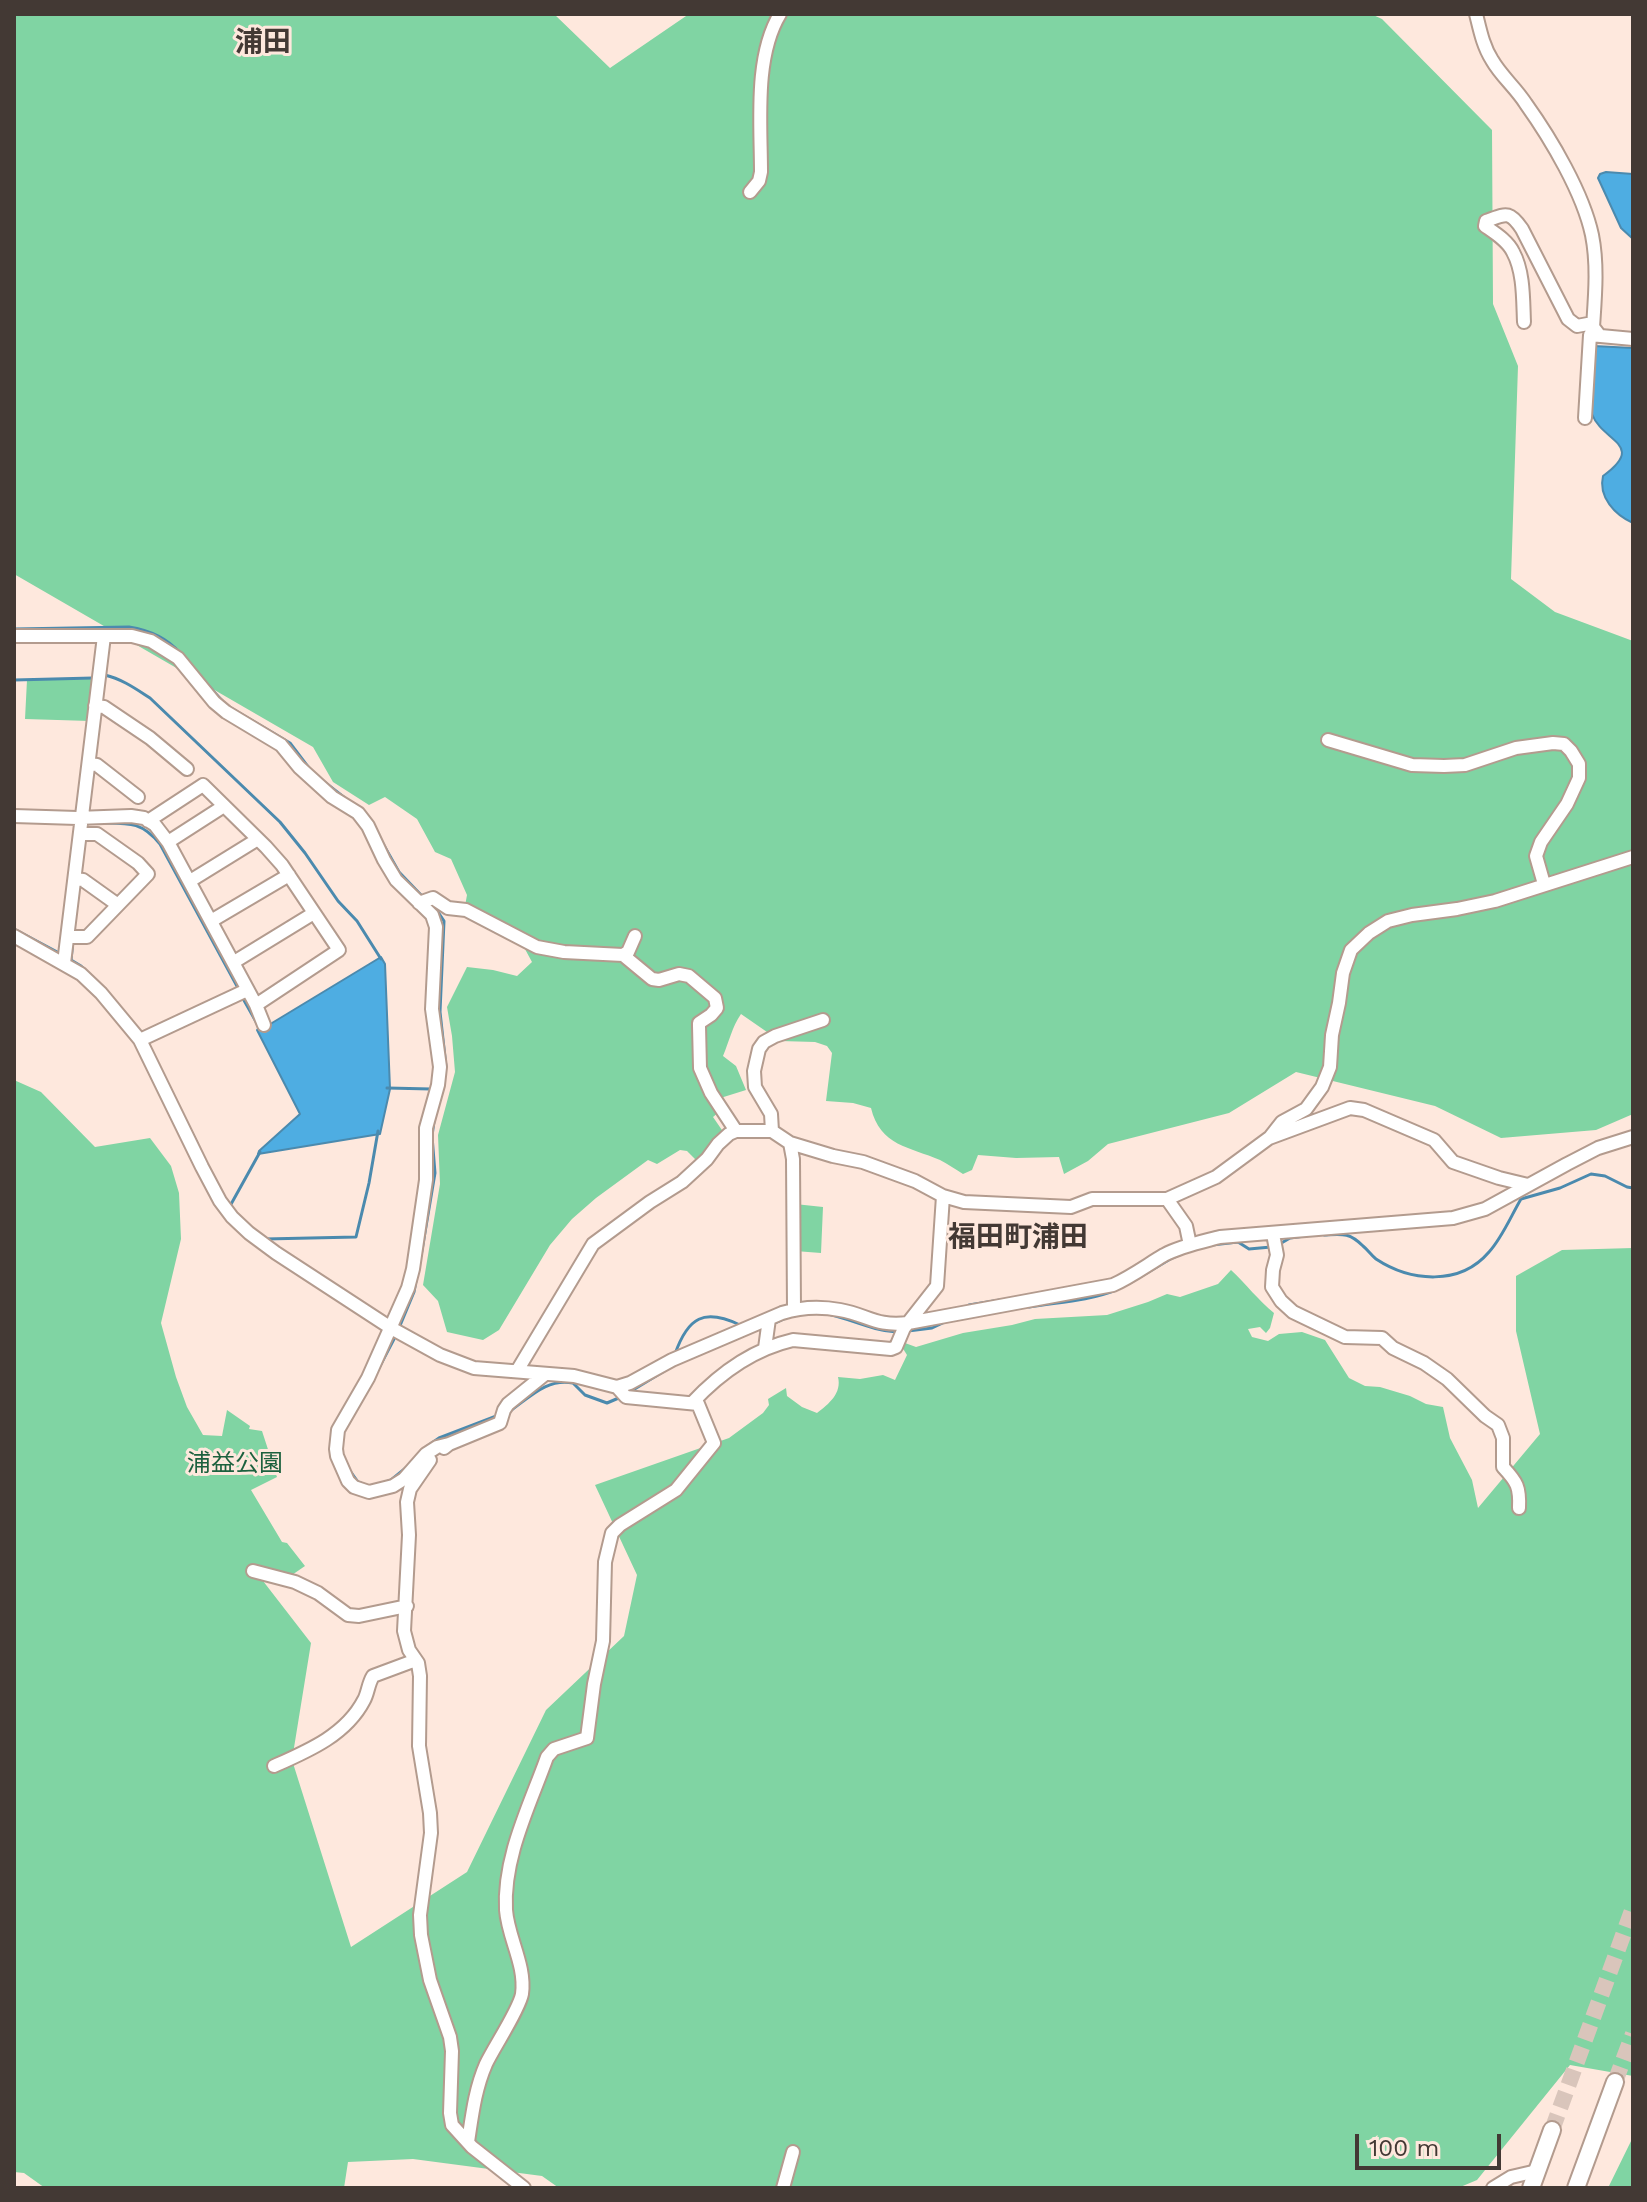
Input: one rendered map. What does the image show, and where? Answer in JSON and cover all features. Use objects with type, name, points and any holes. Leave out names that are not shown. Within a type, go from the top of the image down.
[{"type":"street","points":[[750,192],[759,181],[761,172],[763,75],[774,25],[780,14]]},
{"type":"street","points":[[1476,14],[1493,63],[1524,100],[1546,134],[1585,211],[1592,236],[1593,323],[1594,331],[1600,336]]},
{"type":"street","points":[[1524,322],[1523,288],[1514,254],[1485,226],[1486,221],[1502,216],[1514,217],[1522,229],[1568,319],[1577,326],[1593,323]]},
{"type":"street","points":[[1585,418],[1590,335],[1633,339]]},
{"type":"street","points":[[14,636],[132,636],[167,649],[214,702],[281,745],[299,767],[332,797],[358,813],[396,880],[432,915],[436,927],[432,1009],[440,1067],[426,1128],[426,1180],[413,1269],[408,1288],[368,1378],[338,1430],[337,1456],[348,1481],[354,1487],[369,1492],[393,1486],[437,1447],[497,1425],[508,1404],[544,1375]]},
{"type":"street","points":[[65,959],[72,937],[104,636]]},
{"type":"street","points":[[98,706],[150,738],[187,769]]},
{"type":"street","points":[[1328,740],[1412,765],[1444,766],[1465,765],[1516,748],[1564,744],[1579,764],[1579,778],[1536,856],[1544,884]]},
{"type":"street","points":[[92,764],[138,797]]},
{"type":"street","points":[[148,821],[203,785],[258,839],[289,875],[339,950],[256,1005]]},
{"type":"street","points":[[168,842],[224,806]]},
{"type":"street","points":[[14,816],[83,825],[131,816],[148,821],[161,831],[234,962],[242,993],[256,1005],[264,1025]]},
{"type":"street","points":[[72,937],[87,937],[148,874],[138,863],[83,825]]},
{"type":"street","points":[[190,881],[258,839]]},
{"type":"street","points":[[517,1371],[593,1244],[682,1182],[729,1134],[736,1131],[772,1131],[790,1143],[863,1162],[964,1202],[1071,1207],[1092,1199],[1167,1199],[1216,1177],[1269,1138],[1282,1122],[1306,1109],[1322,1087],[1330,1067],[1332,1035],[1343,973],[1351,950],[1369,933],[1388,921],[1495,901],[1631,857]]},
{"type":"street","points":[[211,921],[289,875]]},
{"type":"street","points":[[78,879],[118,905]]},
{"type":"street","points":[[419,903],[433,898],[448,908],[466,910],[537,947],[623,955],[652,979],[679,974],[689,976],[715,998],[717,1004],[715,1012],[699,1023],[700,1068],[711,1093],[736,1131]]},
{"type":"street","points":[[234,962],[314,913]]},
{"type":"street","points":[[14,936],[65,959],[101,993],[140,1040],[220,1201],[249,1233],[276,1253],[391,1328],[465,1365],[494,1371],[574,1376],[621,1392],[698,1404],[714,1443],[676,1490],[612,1533],[605,1562],[603,1641],[587,1738],[554,1749],[547,1757],[516,1845],[507,1881],[506,1912],[523,1979],[521,1998],[485,2066],[476,2091],[468,2142]]},
{"type":"street","points":[[623,955],[628,952],[635,936]]},
{"type":"street","points":[[140,1040],[242,993]]},
{"type":"street","points":[[772,1131],[771,1114],[755,1087],[754,1071],[759,1049],[775,1036],[823,1020]]},
{"type":"street","points":[[1269,1138],[1343,1109],[1364,1110],[1434,1140],[1453,1162],[1528,1185]]},
{"type":"street","points":[[621,1392],[630,1383],[674,1359],[746,1328],[769,1323],[794,1309],[843,1310],[905,1329],[1113,1285],[1166,1254],[1220,1237],[1274,1241],[1453,1218],[1485,1209],[1598,1148],[1633,1137]]},
{"type":"street","points":[[790,1143],[793,1159],[794,1309]]},
{"type":"street","points":[[692,1403],[710,1384],[765,1348],[793,1340],[896,1347],[905,1329],[937,1286],[943,1196]]},
{"type":"street","points":[[1167,1199],[1186,1226],[1190,1245]]},
{"type":"street","points":[[1274,1241],[1272,1287],[1293,1312],[1345,1337],[1382,1338],[1393,1348],[1424,1363],[1447,1379],[1498,1425],[1503,1438],[1503,1467],[1516,1480],[1520,1493],[1519,1508]]},
{"type":"street","points":[[765,1348],[769,1323]]},
{"type":"street","points":[[449,1444],[427,1463],[410,1489],[407,1502],[409,1535],[405,1639],[420,1676],[419,1746],[431,1833],[420,1915],[421,1935],[430,1980],[450,2037],[452,2125],[489,2162],[524,2188]]},
{"type":"street","points":[[253,1571],[295,1582],[318,1593],[348,1615],[359,1616],[407,1606]]},
{"type":"street","points":[[274,1766],[315,1747],[343,1727],[366,1697],[373,1676],[416,1660]]},
{"type":"street","points":[[1576,2188],[1615,2082]]},
{"type":"street","points":[[1531,2188],[1552,2130]]},
{"type":"street","points":[[783,2188],[793,2152]]},
{"type":"street","points":[[1493,2188],[1520,2173],[1537,2171]]},
{"type":"green space","points":[[14,14],[554,14],[610,68],[689,14],[1371,14],[1382,19],[1492,130],[1493,304],[1518,366],[1511,579],[1555,612],[1633,641],[1633,1114],[1596,1130],[1501,1138],[1435,1106],[1296,1072],[1229,1113],[1108,1144],[1088,1161],[1064,1174],[1059,1157],[978,1155],[972,1170],[963,1174],[940,1160],[889,1138],[875,1121],[871,1108],[826,1101],[832,1053],[827,1046],[815,1042],[780,1041],[741,1014],[723,1056],[736,1066],[746,1090],[714,1100],[719,1112],[713,1117],[724,1133],[698,1162],[687,1151],[680,1150],[657,1164],[648,1160],[572,1219],[550,1245],[499,1330],[483,1340],[447,1332],[438,1301],[423,1285],[440,1184],[438,1135],[455,1072],[447,1007],[467,967],[517,976],[532,962],[513,927],[465,906],[467,895],[451,859],[435,852],[417,819],[385,797],[369,805],[333,782],[313,747],[14,574]]},
{"type":"green space","points":[[95,679],[90,721],[25,719],[27,680]]},
{"type":"green space","name":"浦益公園","points":[[14,1080],[41,1092],[95,1147],[150,1138],[171,1166],[179,1193],[181,1239],[161,1323],[187,1407],[203,1435],[222,1436],[227,1410],[250,1426],[249,1429],[262,1431],[277,1477],[251,1490],[282,1542],[287,1543],[305,1566],[289,1577],[253,1568],[311,1643],[292,1760],[351,1947],[467,1872],[546,1710],[624,1636],[637,1575],[595,1485],[729,1438],[763,1413],[769,1405],[768,1399],[786,1388],[787,1396],[817,1413],[836,1393],[838,1377],[860,1379],[883,1375],[895,1380],[907,1355],[902,1347],[905,1343],[916,1347],[963,1333],[1035,1319],[1107,1315],[1167,1294],[1180,1297],[1218,1284],[1231,1270],[1274,1313],[1266,1333],[1260,1327],[1248,1329],[1252,1337],[1268,1341],[1279,1334],[1302,1332],[1325,1340],[1349,1378],[1365,1386],[1380,1387],[1443,1407],[1450,1438],[1472,1480],[1478,1508],[1540,1434],[1516,1331],[1516,1276],[1562,1250],[1633,1248],[1633,2076],[1570,2065],[1477,2180],[1458,2188],[559,2188],[542,2176],[413,2159],[348,2162],[344,2188],[45,2188],[24,2173],[14,2172]]},
{"type":"green space","points":[[795,1204],[823,1207],[821,1253],[795,1251]]},
{"type":"green space","points":[[1633,2137],[1633,2188],[1608,2188]]},
{"type":"water","points":[[1606,172],[1633,174],[1633,239],[1621,228],[1598,178]]},
{"type":"water","points":[[1594,346],[1633,348],[1633,523],[1614,510],[1603,491],[1603,476],[1616,465],[1621,450],[1597,423],[1590,407]]},
{"type":"water","points":[[381,957],[385,964],[390,1089],[380,1134],[258,1154],[300,1114],[257,1030]]},
{"type":"waterway","points":[[14,629],[129,627],[157,636],[180,653]]},
{"type":"waterway","points":[[104,677],[117,679],[150,698],[280,822],[338,901],[357,921],[381,959]]},
{"type":"waterway","points":[[14,680],[93,678]]},
{"type":"waterway","points":[[206,683],[226,705],[290,743],[312,772]]},
{"type":"waterway","points":[[318,777],[350,802]]},
{"type":"waterway","points":[[103,823],[135,825],[147,831],[160,844],[238,988]]},
{"type":"waterway","points":[[382,842],[399,872],[422,896]]},
{"type":"waterway","points":[[434,906],[444,921],[440,1012],[446,1067]]},
{"type":"waterway","points":[[14,929],[61,954]]},
{"type":"waterway","points":[[71,960],[73,940]]},
{"type":"waterway","points":[[71,960],[99,983]]},
{"type":"waterway","points":[[241,995],[259,1027]]},
{"type":"waterway","points":[[387,1088],[431,1089]]},
{"type":"waterway","points":[[184,1117],[197,1143]]},
{"type":"waterway","points":[[421,1256],[435,1173],[434,1121]]},
{"type":"waterway","points":[[265,1239],[356,1237],[378,1131]]},
{"type":"waterway","points":[[230,1206],[260,1152]]},
{"type":"waterway","points":[[1324,1235],[1349,1236],[1376,1259],[1404,1272],[1419,1276],[1450,1275],[1464,1271],[1489,1252],[1521,1199],[1560,1188],[1591,1174],[1605,1176],[1633,1188]]},
{"type":"waterway","points":[[1278,1245],[1290,1238],[1312,1235]]},
{"type":"waterway","points":[[1212,1245],[1238,1242],[1249,1249],[1271,1247]]},
{"type":"waterway","points":[[1130,1283],[1186,1252]]},
{"type":"waterway","points":[[399,1328],[414,1292],[417,1275]]},
{"type":"waterway","points":[[1027,1304],[1029,1307],[1073,1301],[1116,1290]]},
{"type":"waterway","points":[[969,1305],[1000,1300]]},
{"type":"waterway","points":[[828,1314],[897,1332]]},
{"type":"waterway","points":[[675,1354],[686,1331],[699,1319],[716,1317],[740,1325]]},
{"type":"waterway","points":[[773,1324],[788,1317]]},
{"type":"waterway","points":[[908,1331],[932,1328],[947,1321]]},
{"type":"waterway","points":[[368,1389],[394,1339]]},
{"type":"waterway","points":[[628,1393],[666,1370]]},
{"type":"waterway","points":[[510,1411],[539,1390],[555,1383],[573,1383],[585,1395],[607,1403],[621,1397]]},
{"type":"waterway","points":[[426,1447],[439,1438],[499,1415]]},
{"type":"waterway","points":[[383,1483],[407,1467]]},
{"type":"waterway","points":[[348,1468],[358,1482],[365,1485]]},
{"type":"tunnel","points":[[1552,2130],[1633,1908]]},
{"type":"tunnel","points":[[1615,2082],[1633,2034]]},
{"type":"district","name":"浦田","points":[[263,43]]},
{"type":"district","name":"福田町浦田","points":[[1018,1238]]}]
